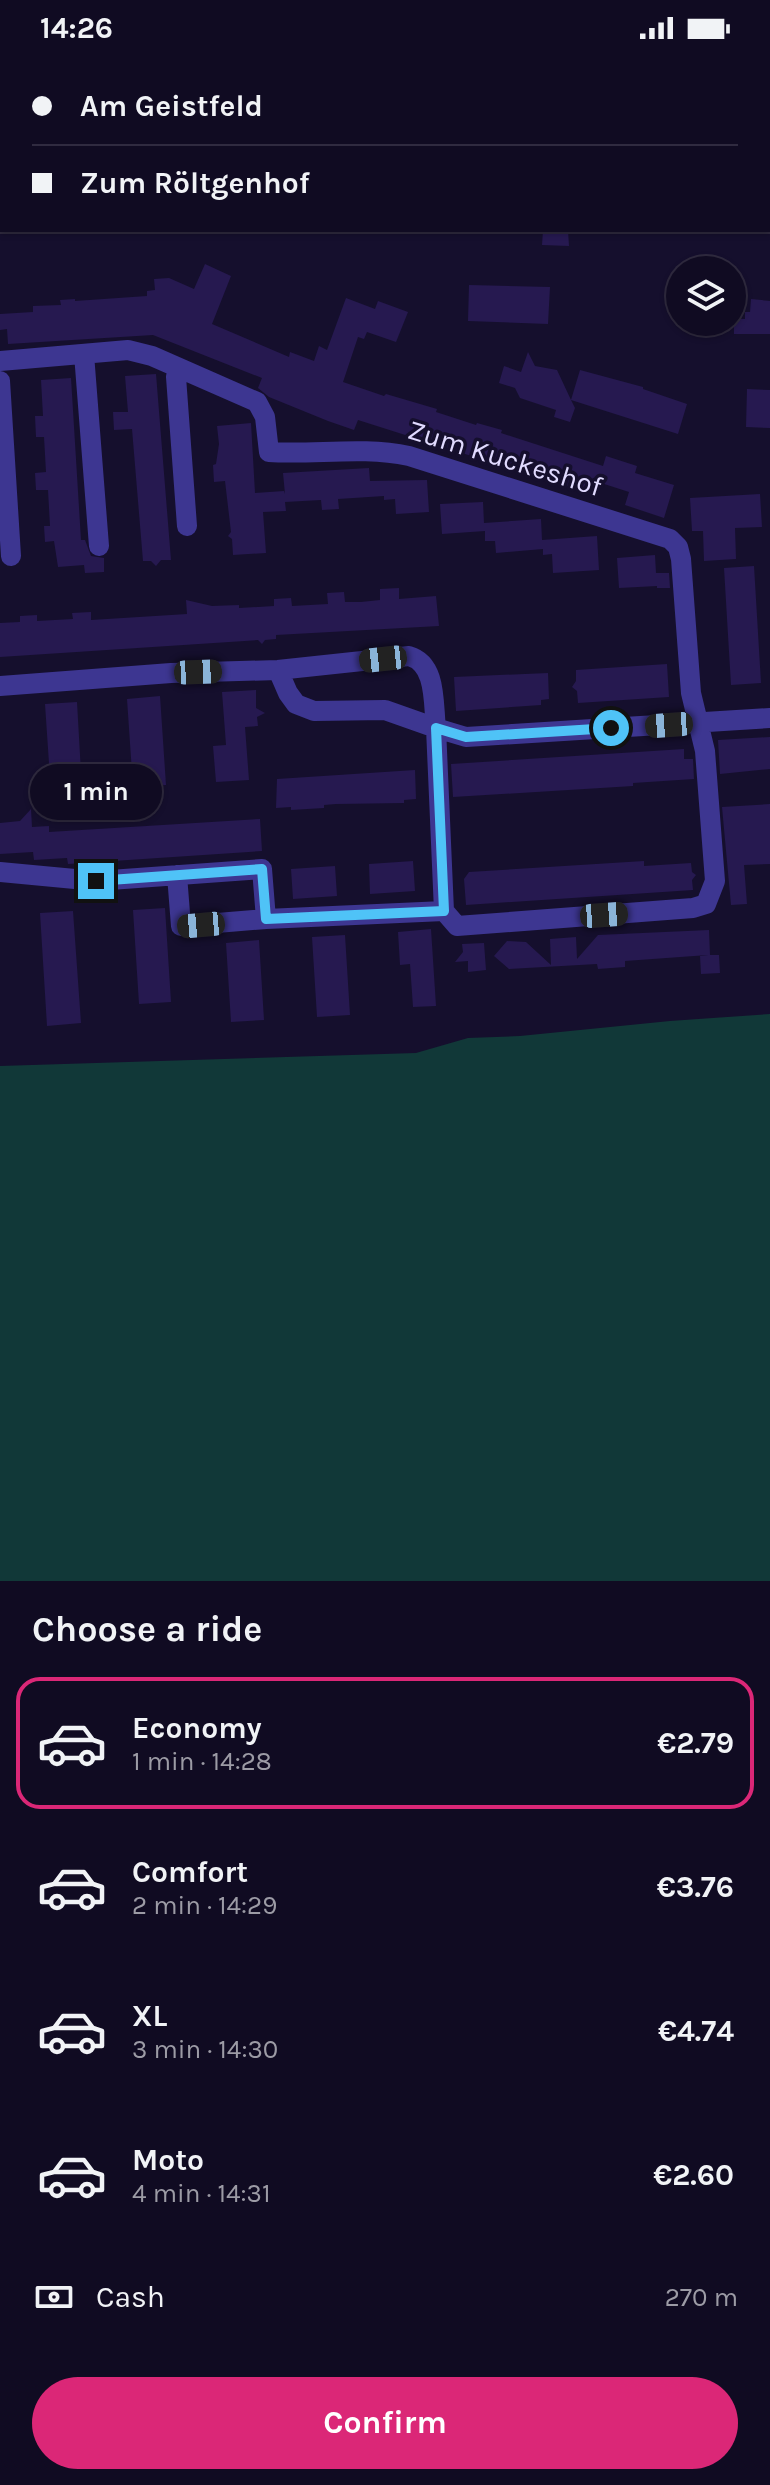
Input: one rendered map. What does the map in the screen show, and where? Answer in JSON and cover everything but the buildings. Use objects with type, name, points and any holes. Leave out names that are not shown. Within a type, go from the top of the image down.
[{"type":"street","name":"Zum Kuckeshof","points":[[0,361],[128,350],[257,402],[265,417],[269,452],[303,454],[360,449],[409,456],[670,539],[678,547],[681,559],[691,693],[698,723]]},
{"type":"street","points":[[84,354],[99,546]]},
{"type":"street","points":[[178,368],[176,377],[187,526]]},
{"type":"street","points":[[0,381],[11,556]]},
{"type":"street","points":[[0,686],[171,673],[278,670],[409,656],[420,659],[429,669],[436,728],[444,911],[457,926],[693,908],[706,904],[715,881],[705,751],[698,723]]},
{"type":"street","points":[[278,670],[296,704],[314,711],[385,710],[466,737],[770,718]]},
{"type":"street","points":[[0,872],[96,881],[262,869],[266,919]]},
{"type":"street","points":[[177,875],[181,926],[444,911]]},
{"type":"green space","points":[[770,1014],[770,1581],[0,1581],[0,1066],[416,1053],[468,1038]]},
{"type":"route","points":[[96,881],[262,869],[266,919],[444,911],[436,728],[466,737],[611,728]]}]
